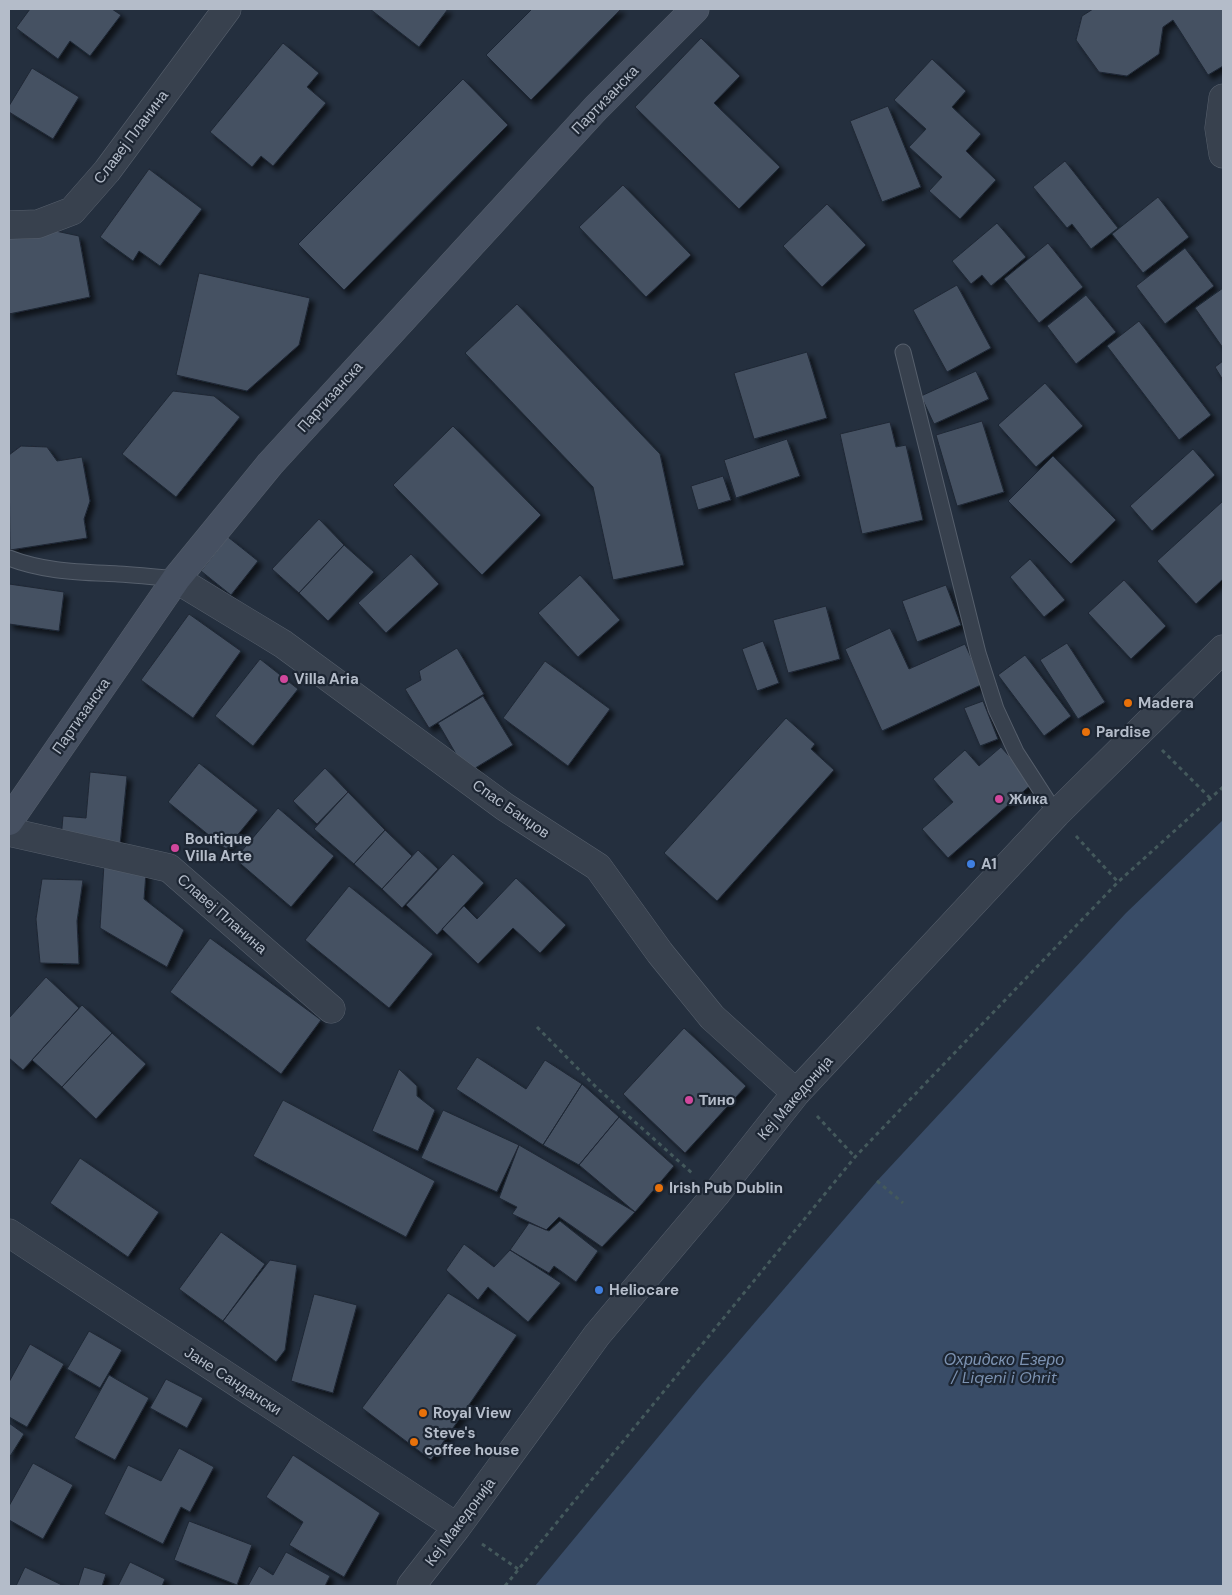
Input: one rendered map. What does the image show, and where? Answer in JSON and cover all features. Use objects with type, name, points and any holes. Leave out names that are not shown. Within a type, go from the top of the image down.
[{"type":"street","name":"Славеј Планина","points":[[9,225],[38,224],[72,211],[107,171],[227,9]]},
{"type":"street","name":"Партизанска","points":[[9,821],[176,579],[270,464],[389,331],[596,108],[694,9]]},
{"type":"street","points":[[1223,98],[1219,128],[1223,154]]},
{"type":"street","name":"Спас Банџов","points":[[176,579],[283,644],[505,807],[598,867],[660,953],[712,1017],[796,1093]]},
{"type":"street","name":"Кеј Македонија","points":[[411,1586],[457,1527],[597,1335],[716,1194],[796,1093],[1056,814],[1223,649]]},
{"type":"street","name":"Славеј Планина","points":[[9,832],[168,868],[331,1009]]},
{"type":"street","name":"Јане Сандански","points":[[9,1233],[457,1527]]},
{"type":"lane","points":[[903,352],[978,653],[996,709],[1016,752],[1056,814]]},
{"type":"lane","points":[[9,558],[32,567],[74,573],[120,574],[176,579]]},
{"type":"path","points":[[1141,729],[1211,799]]},
{"type":"path","points":[[505,1586],[855,1157],[1118,882],[1223,787]]},
{"type":"path","points":[[1056,814],[1118,882]]},
{"type":"path","points":[[538,1027],[596,1087],[716,1194]]},
{"type":"path","points":[[796,1093],[855,1157]]},
{"type":"path","points":[[877,1181],[903,1203]]},
{"type":"path","points":[[457,1527],[518,1570]]},
{"type":"water","name":"Охридско Езеро / Liqeni i Ohrit","points":[[1223,820],[1223,1586],[535,1586],[702,1384],[877,1181],[1126,913]]},
{"type":"building","points":[[30,9],[112,9],[121,15],[90,56],[70,41],[58,59],[16,28]]},
{"type":"building","points":[[370,9],[448,9],[419,47]]},
{"type":"building","points":[[532,9],[621,9],[531,100],[486,55]]},
{"type":"building","points":[[1093,9],[1223,9],[1223,66],[1208,75],[1173,20],[1163,27],[1159,54],[1127,76],[1099,72],[1076,40],[1082,16]]},
{"type":"building","points":[[701,38],[740,76],[714,103],[780,167],[739,209],[635,107]]},
{"type":"building","points":[[283,43],[319,73],[307,87],[326,103],[273,166],[261,156],[252,167],[210,132]]},
{"type":"building","points":[[932,59],[966,91],[952,107],[981,134],[966,151],[996,180],[960,219],[929,191],[942,177],[909,147],[926,129],[894,100]]},
{"type":"building","points":[[32,68],[79,97],[53,139],[9,112],[9,106]]},
{"type":"building","points":[[463,79],[508,125],[344,290],[298,244]]},
{"type":"building","points":[[888,106],[921,187],[882,202],[850,121]]},
{"type":"building","points":[[1065,161],[1118,228],[1091,249],[1072,224],[1067,228],[1033,187]]},
{"type":"building","points":[[149,169],[202,209],[160,266],[139,251],[133,261],[100,237]]},
{"type":"building","points":[[623,185],[691,255],[646,297],[579,227]]},
{"type":"building","points":[[1158,197],[1189,237],[1143,273],[1112,234]]},
{"type":"building","points":[[827,204],[866,245],[822,287],[783,246]]},
{"type":"building","points":[[997,223],[1026,257],[991,286],[982,275],[971,284],[952,261]]},
{"type":"building","points":[[51,230],[79,236],[90,297],[9,314],[9,234]]},
{"type":"building","points":[[1048,243],[1083,287],[1039,323],[1004,279]]},
{"type":"building","points":[[1185,248],[1214,286],[1165,324],[1136,286]]},
{"type":"building","points":[[199,273],[310,298],[299,345],[247,391],[176,375]]},
{"type":"building","points":[[957,285],[991,348],[947,372],[913,310]]},
{"type":"building","points":[[1223,288],[1223,348],[1195,308]]},
{"type":"building","points":[[1086,295],[1116,332],[1076,364],[1047,326]]},
{"type":"building","points":[[517,304],[660,454],[684,565],[613,580],[593,487],[465,353]]},
{"type":"building","points":[[1139,321],[1211,415],[1179,440],[1107,346]]},
{"type":"building","points":[[807,352],[827,418],[754,439],[734,373]]},
{"type":"building","points":[[1223,361],[1223,380],[1215,367]]},
{"type":"building","points":[[976,371],[989,399],[934,424],[921,396]]},
{"type":"building","points":[[1045,383],[1083,426],[1036,467],[998,425]]},
{"type":"building","points":[[173,391],[214,396],[240,417],[176,497],[122,454]]},
{"type":"building","points":[[982,421],[1004,492],[957,506],[936,435]]},
{"type":"building","points":[[890,422],[896,447],[906,445],[923,520],[862,534],[840,434]]},
{"type":"building","points":[[453,426],[541,515],[482,575],[393,485]]},
{"type":"building","points":[[787,439],[800,476],[736,498],[724,460]]},
{"type":"building","points":[[21,446],[47,447],[57,461],[82,457],[90,501],[84,519],[87,538],[10,550],[9,455]]},
{"type":"building","points":[[1193,449],[1215,475],[1152,531],[1130,506]]},
{"type":"building","points":[[1053,456],[1116,520],[1071,564],[1008,501]]},
{"type":"building","points":[[723,476],[731,500],[698,510],[691,486]]},
{"type":"building","points":[[1223,501],[1223,579],[1196,604],[1157,561]]},
{"type":"building","points":[[319,519],[344,545],[299,593],[272,569]]},
{"type":"building","points":[[228,537],[258,561],[231,595],[201,571]]},
{"type":"building","points":[[344,545],[374,572],[328,621],[299,593]]},
{"type":"building","points":[[411,554],[439,584],[386,633],[358,603]]},
{"type":"building","points":[[1030,559],[1065,600],[1044,617],[1010,577]]},
{"type":"building","points":[[580,575],[620,620],[578,657],[538,613]]},
{"type":"building","points":[[1124,580],[1166,626],[1131,659],[1088,613]]},
{"type":"building","points":[[9,584],[64,592],[59,631],[9,624]]},
{"type":"building","points":[[946,585],[961,625],[917,642],[902,601]]},
{"type":"building","points":[[826,606],[840,659],[788,673],[773,620]]},
{"type":"building","points":[[189,614],[241,651],[193,718],[141,680]]},
{"type":"building","points":[[890,628],[909,669],[965,644],[983,684],[882,731],[845,649]]},
{"type":"building","points":[[763,641],[779,683],[757,691],[742,649]]},
{"type":"building","points":[[1067,643],[1105,702],[1078,719],[1040,660]]},
{"type":"building","points":[[457,648],[484,694],[429,728],[405,689],[421,680],[419,671]]},
{"type":"building","points":[[1025,655],[1071,716],[1044,736],[998,675]]},
{"type":"building","points":[[260,659],[298,689],[253,746],[215,716]]},
{"type":"building","points":[[545,661],[610,709],[568,766],[503,718]]},
{"type":"building","points":[[483,696],[513,745],[467,773],[438,723]]},
{"type":"building","points":[[983,701],[998,739],[980,746],[964,708]]},
{"type":"building","points":[[786,718],[815,744],[811,749],[834,770],[717,901],[664,853]]},
{"type":"building","points":[[1001,747],[1033,783],[948,858],[922,829],[953,802],[933,779],[965,750],[979,766]]},
{"type":"building","points":[[199,763],[258,810],[226,849],[168,802]]},
{"type":"building","points":[[325,768],[348,792],[317,824],[293,801]]},
{"type":"building","points":[[90,772],[127,776],[120,845],[61,839],[63,816],[86,818]]},
{"type":"building","points":[[348,792],[385,830],[354,864],[314,829]]},
{"type":"building","points":[[278,808],[334,856],[291,907],[235,859]]},
{"type":"building","points":[[385,830],[412,856],[382,889],[354,864]]},
{"type":"building","points":[[418,850],[438,869],[402,908],[382,889]]},
{"type":"building","points":[[453,854],[484,883],[437,935],[406,905]]},
{"type":"building","points":[[104,864],[146,872],[144,899],[184,930],[167,967],[100,928]]},
{"type":"building","points":[[516,878],[566,925],[540,953],[513,928],[478,964],[442,929],[464,906],[477,919]]},
{"type":"building","points":[[42,879],[83,880],[77,921],[79,964],[40,963],[36,919]]},
{"type":"building","points":[[349,886],[433,954],[389,1008],[305,940]]},
{"type":"building","points":[[210,938],[321,1020],[281,1074],[170,992]]},
{"type":"building","points":[[46,977],[79,1008],[23,1070],[9,1058],[9,1018]]},
{"type":"building","points":[[82,1005],[112,1033],[62,1087],[32,1060]]},
{"type":"building","points":[[684,1028],[746,1086],[685,1153],[623,1094]]},
{"type":"building","points":[[112,1033],[146,1064],[96,1119],[62,1087]]},
{"type":"building","points":[[477,1057],[526,1089],[545,1060],[582,1084],[543,1145],[456,1089]]},
{"type":"building","points":[[399,1069],[417,1086],[417,1096],[435,1110],[418,1151],[372,1131]]},
{"type":"building","points":[[582,1084],[619,1117],[579,1165],[543,1145]]},
{"type":"building","points":[[283,1100],[435,1181],[406,1237],[253,1156]]},
{"type":"building","points":[[443,1110],[519,1145],[497,1192],[421,1158]]},
{"type":"building","points":[[619,1117],[674,1166],[635,1212],[579,1165]]},
{"type":"building","points":[[519,1145],[635,1212],[602,1247],[559,1217],[546,1230],[512,1214],[517,1207],[499,1198]]},
{"type":"building","points":[[80,1158],[159,1212],[128,1257],[50,1203]]},
{"type":"building","points":[[560,1221],[598,1251],[576,1282],[554,1266],[549,1273],[510,1250],[529,1223],[549,1231]]},
{"type":"building","points":[[221,1232],[265,1264],[223,1321],[179,1289]]},
{"type":"building","points":[[464,1244],[494,1267],[510,1250],[561,1283],[528,1322],[488,1287],[478,1300],[446,1270]]},
{"type":"building","points":[[270,1260],[297,1265],[285,1350],[276,1362],[223,1321]]},
{"type":"building","points":[[448,1293],[517,1335],[431,1460],[362,1408]]},
{"type":"building","points":[[314,1294],[357,1305],[333,1393],[291,1381]]},
{"type":"building","points":[[89,1331],[122,1350],[100,1388],[67,1369]]},
{"type":"building","points":[[30,1344],[64,1364],[27,1427],[9,1417],[9,1382]]},
{"type":"building","points":[[109,1375],[149,1398],[115,1460],[74,1438]]},
{"type":"building","points":[[166,1379],[203,1398],[187,1428],[150,1408]]},
{"type":"building","points":[[9,1423],[24,1434],[9,1458]]},
{"type":"building","points":[[179,1448],[214,1467],[190,1512],[181,1507],[163,1544],[104,1514],[128,1465],[161,1481]]},
{"type":"building","points":[[293,1455],[380,1513],[344,1577],[289,1545],[303,1522],[266,1497]]},
{"type":"building","points":[[33,1463],[73,1485],[43,1539],[9,1520],[9,1506]]},
{"type":"building","points":[[189,1521],[252,1545],[237,1585],[174,1560]]},
{"type":"building","points":[[286,1552],[330,1576],[325,1586],[248,1586],[259,1566],[273,1575]]},
{"type":"building","points":[[130,1562],[165,1579],[162,1586],[118,1586]]},
{"type":"building","points":[[25,1567],[64,1586],[16,1586]]},
{"type":"building","points":[[84,1567],[106,1574],[102,1586],[78,1586]]},
{"type":"place","name":"Villa Aria","points":[[284,679]]},
{"type":"place","name":"Madera","points":[[1128,703]]},
{"type":"place","name":"Pardise","points":[[1086,732]]},
{"type":"place","name":"Жика","points":[[999,799]]},
{"type":"place","name":"Boutique Villa Arte","points":[[175,848]]},
{"type":"place","name":"A1","points":[[971,864]]},
{"type":"place","name":"Тино","points":[[689,1100]]},
{"type":"place","name":"Irish Pub Dublin","points":[[659,1188]]},
{"type":"place","name":"Heliocare","points":[[599,1290]]},
{"type":"place","name":"Royal View","points":[[423,1413]]},
{"type":"place","name":"Steve's coffee house","points":[[414,1442]]}]
